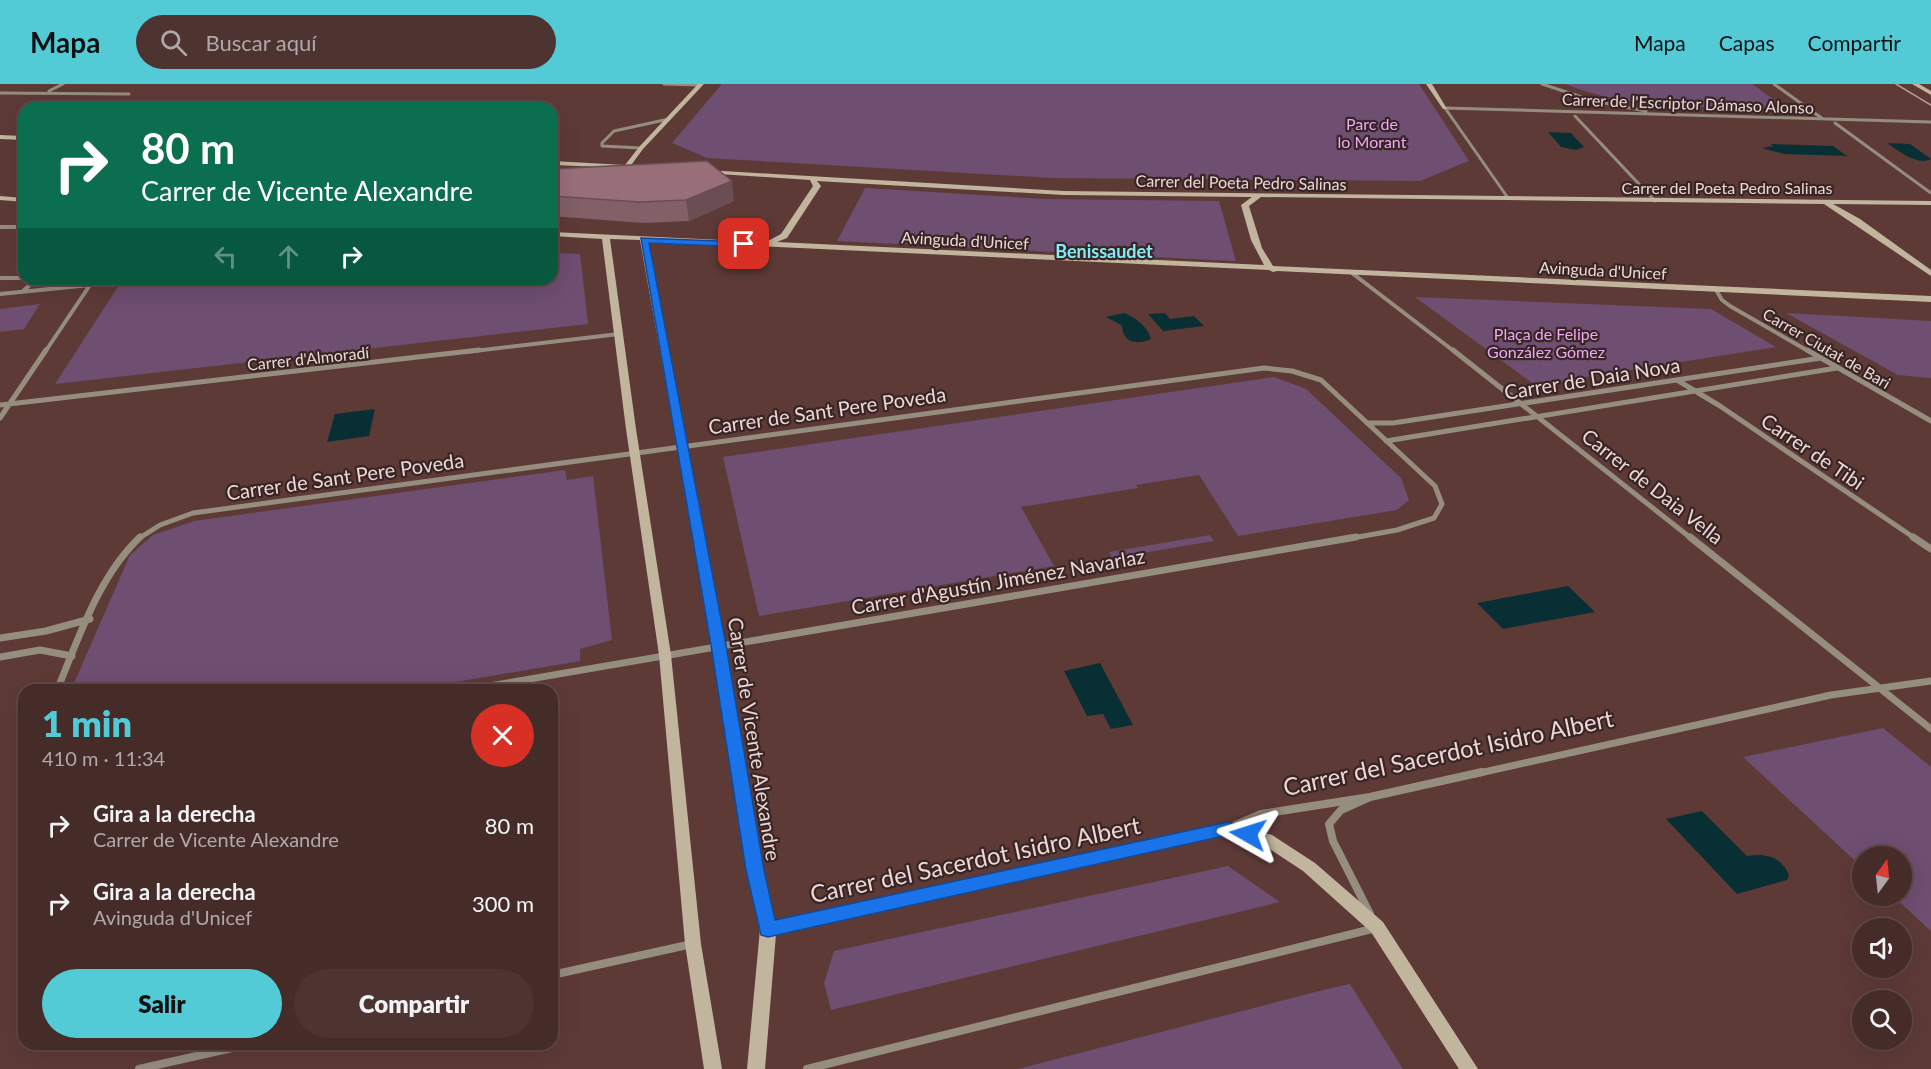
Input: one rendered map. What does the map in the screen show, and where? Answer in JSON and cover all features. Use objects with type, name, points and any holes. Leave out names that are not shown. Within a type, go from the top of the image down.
[{"type":"main road","points":[[627,167],[641,148],[700,84]]},
{"type":"main road","points":[[1429,84],[1445,108]]},
{"type":"main road","points":[[1915,84],[1931,93]]},
{"type":"main road","points":[[0,137],[18,138]]},
{"type":"main road","points":[[558,163],[639,168]]},
{"type":"main road","name":"Carrer del Poeta Pedro Salinas","points":[[699,172],[1064,193],[1931,203]]},
{"type":"main road","points":[[764,245],[784,236],[812,197],[817,186],[813,179]]},
{"type":"main road","points":[[1260,195],[1245,206],[1261,256],[1273,270]]},
{"type":"main road","points":[[0,198],[18,200]]},
{"type":"main road","points":[[1822,201],[1837,207],[1931,274]]},
{"type":"main road","name":"Avinguda d'Unicef","points":[[558,234],[1273,270],[1931,299]]},
{"type":"main road","points":[[606,237],[634,453],[665,655],[693,944],[713,1069]]},
{"type":"main road","name":"Carrer de Vicente Alexandre","points":[[644,240],[719,645],[755,870],[768,929],[756,1069]]},
{"type":"main road","points":[[1228,829],[1267,839],[1309,867],[1377,927],[1468,1069]]},
{"type":"main road","name":"Carrer del Sacerdot Isidro Albert","points":[[768,929],[1228,829]]},
{"type":"street","points":[[46,93],[63,84]]},
{"type":"street","points":[[664,84],[700,84]]},
{"type":"street","points":[[1542,84],[1594,101],[1672,115]]},
{"type":"street","points":[[1774,84],[1824,119]]},
{"type":"street","points":[[0,93],[129,94]]},
{"type":"street","points":[[1445,108],[1508,198]]},
{"type":"street","name":"Carrer de l'Escriptor Dámaso Alonso","points":[[1445,108],[1931,122]]},
{"type":"street","points":[[1575,116],[1655,201]]},
{"type":"street","points":[[641,148],[614,148],[602,146],[602,143],[614,131],[669,119]]},
{"type":"street","points":[[1835,123],[1931,193]]},
{"type":"street","points":[[0,227],[18,227]]},
{"type":"street","name":"Carrer de Daia Vella","points":[[1352,273],[1522,403],[1931,729]]},
{"type":"street","points":[[0,278],[18,278]]},
{"type":"street","points":[[22,292],[30,285]]},
{"type":"street","points":[[0,294],[70,285]]},
{"type":"street","points":[[0,418],[88,285]]},
{"type":"street","name":"Carrer Ciutat de Bari","points":[[1716,290],[1722,300],[1730,306],[1931,422]]},
{"type":"street","name":"Carrer d'Almoradí","points":[[0,405],[619,334]]},
{"type":"street","name":"Carrer de Daia Nova","points":[[1367,423],[1393,423],[1821,358]]},
{"type":"street","name":"Carrer de Daia Nova","points":[[1386,441],[1838,368]]},
{"type":"street","name":"Carrer de Sant Pere Poveda","points":[[72,656],[117,561],[141,536],[193,513],[1264,369],[1292,371],[1322,380],[1386,441]]},
{"type":"street","name":"Carrer de Tibi","points":[[1677,380],[1696,390],[1931,549]]},
{"type":"street","name":"Carrer d'Agustín Jiménez Navarlaz","points":[[500,684],[1397,530],[1434,518],[1442,504],[1435,486],[1386,441]]},
{"type":"street","points":[[0,638],[46,631],[90,619]]},
{"type":"street","points":[[0,657],[40,651],[72,656],[60,684]]},
{"type":"street","name":"Carrer del Sacerdot Isidro Albert","points":[[1228,829],[1261,814],[1370,797],[1820,698],[1931,681]]},
{"type":"street","points":[[807,1069],[1377,927],[1333,841],[1329,824],[1341,810],[1370,797]]},
{"type":"street","points":[[558,974],[693,944]]},
{"type":"street","points":[[140,1069],[224,1050]]},
{"type":"green space","name":"Parc de lo Morant","points":[[722,84],[1419,84],[1469,161],[1420,181],[1054,178],[707,158],[672,143]]},
{"type":"green space","points":[[1565,84],[1752,84],[1785,108],[1674,106],[1646,103],[1591,93]]},
{"type":"green space","points":[[865,188],[1046,199],[1219,201],[1236,261],[837,241]]},
{"type":"green space","points":[[558,253],[580,254],[588,324],[55,384],[119,285],[558,285]]},
{"type":"green space","name":"Plaça de Felipe González Gómez","points":[[1415,297],[1711,309],[1776,347],[1535,385]]},
{"type":"green space","points":[[40,304],[24,329],[0,332],[0,309]]},
{"type":"green space","points":[[1786,313],[1931,321],[1931,378],[1898,375]]},
{"type":"green space","points":[[1274,377],[1306,389],[1401,478],[1409,500],[1397,510],[1238,536],[1199,475],[1136,485],[1138,488],[1021,507],[1054,566],[759,616],[723,457]]},
{"type":"green space","points":[[565,470],[567,480],[593,476],[612,640],[580,649],[580,661],[444,684],[74,684],[130,555],[153,535],[194,521]]},
{"type":"green space","points":[[1210,535],[1214,541],[1112,558],[1109,552]]},
{"type":"green space","points":[[1883,728],[1931,767],[1931,931],[1904,906],[1912,906],[1912,846],[1852,846],[1852,858],[1743,757]]},
{"type":"green space","points":[[1228,866],[1280,902],[831,1010],[824,983],[834,951]]},
{"type":"green space","points":[[1350,984],[1403,1069],[1018,1069],[1331,988]]},
{"type":"water","points":[[1548,132],[1571,133],[1584,147],[1576,150],[1561,147]]},
{"type":"water","points":[[1887,143],[1910,144],[1931,159],[1920,161],[1903,154]]},
{"type":"water","points":[[1771,144],[1833,146],[1847,156],[1784,154],[1762,148],[1773,146]]},
{"type":"water","points":[[1124,313],[1141,323],[1151,339],[1140,342],[1129,340],[1123,333],[1121,325],[1106,317]]},
{"type":"water","points":[[1165,313],[1170,319],[1194,316],[1204,326],[1163,331],[1148,314]]},
{"type":"water","points":[[375,409],[369,436],[327,442],[335,414]]},
{"type":"water","points":[[1568,586],[1595,612],[1503,629],[1477,603]]},
{"type":"water","points":[[1100,663],[1133,725],[1111,729],[1103,714],[1087,716],[1064,671]]},
{"type":"water","points":[[1702,811],[1747,856],[1772,857],[1782,864],[1789,875],[1787,880],[1737,894],[1666,819]]},
{"type":"building","points":[[707,161],[732,181],[686,200],[639,202],[558,196],[558,169]]},
{"type":"tram line","points":[[1896,84],[1931,105]]},
{"type":"district","name":"Benissaudet","points":[[1104,251]]},
{"type":"route","points":[[744,244],[644,240],[719,645],[755,870],[768,929],[1228,829],[1248,834]]}]
